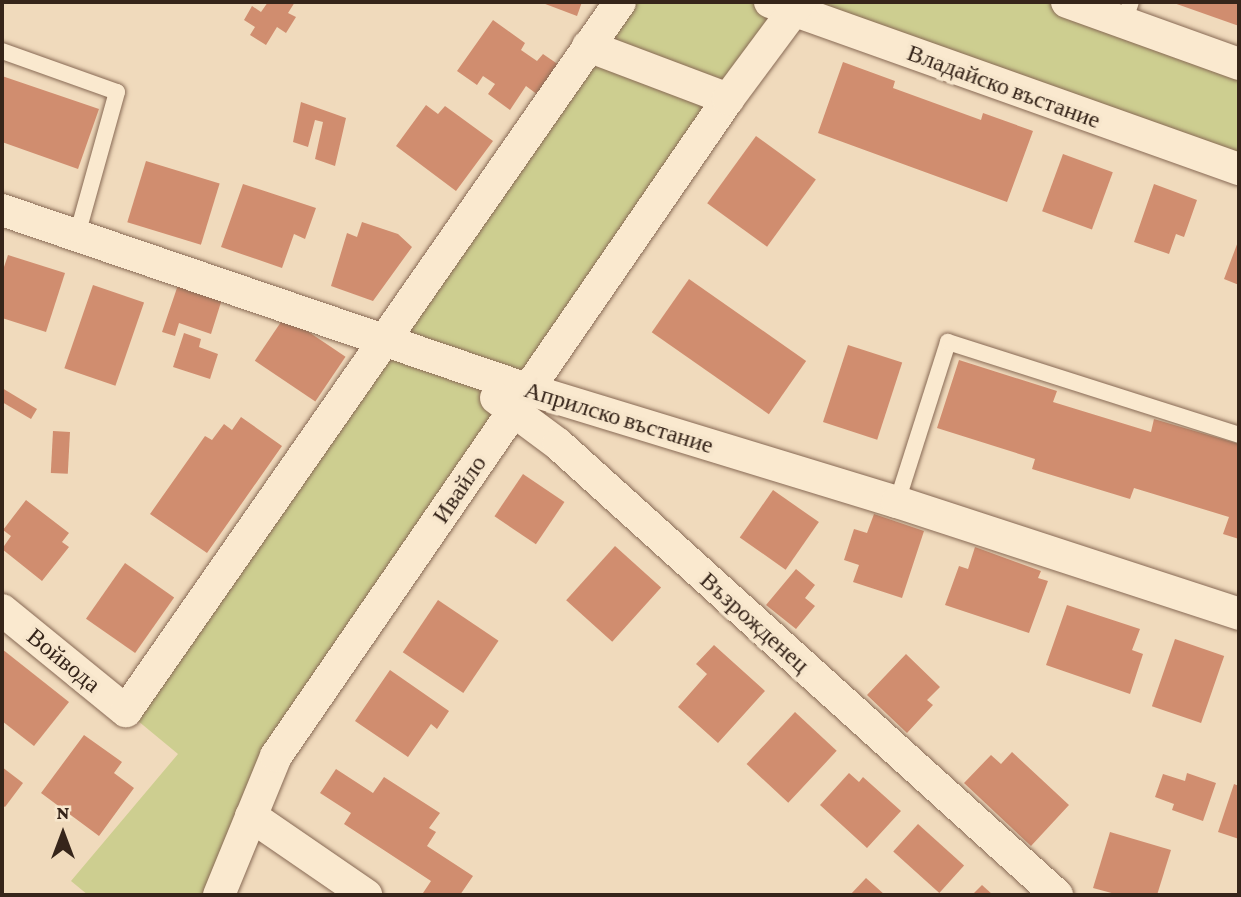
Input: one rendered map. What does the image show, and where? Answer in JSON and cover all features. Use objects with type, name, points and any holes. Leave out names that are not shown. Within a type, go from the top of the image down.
[{"type":"street","points":[[384,338],[620,2]]},
{"type":"street","points":[[1067,2],[1127,12],[1239,64]]},
{"type":"street","name":"Ивайло","points":[[219,895],[276,756],[728,99],[788,5]]},
{"type":"street","name":"Владайско въстание","points":[[788,5],[1239,169]]},
{"type":"street","points":[[589,46],[728,99]]},
{"type":"street","name":"Априлско въстание","points":[[2,210],[384,338],[444,360],[520,399],[897,502],[1239,614]]},
{"type":"street","name":"Войвода","points":[[2,610],[125,711],[384,338]]},
{"type":"street","name":"Възрожденец","points":[[520,399],[558,444],[1057,895]]},
{"type":"street","points":[[251,816],[366,895]]},
{"type":"lane","points":[[2,51],[117,92],[77,235]]},
{"type":"lane","points":[[897,502],[948,342],[1239,435]]},
{"type":"green space","points":[[620,2],[1067,2],[1239,64],[1239,169],[793,11],[276,756],[219,895],[88,895],[71,881],[178,754],[126,711]]},
{"type":"building","points":[[268,2],[295,2],[288,13],[296,17],[286,33],[277,27],[266,45],[250,35],[255,27],[244,20],[252,6],[261,12]]},
{"type":"building","points":[[540,2],[582,2],[577,16]]},
{"type":"building","points":[[1171,2],[1239,2],[1239,26]]},
{"type":"building","points":[[493,20],[525,43],[521,50],[537,61],[543,54],[559,65],[538,95],[526,86],[510,110],[488,94],[495,84],[483,76],[477,85],[457,71]]},
{"type":"building","points":[[843,62],[895,81],[893,88],[981,120],[983,113],[1033,131],[1007,202],[818,133]]},
{"type":"building","points":[[2,76],[99,109],[78,169],[2,142]]},
{"type":"building","points":[[301,102],[346,118],[335,166],[315,159],[323,122],[315,120],[308,147],[293,142]]},
{"type":"building","points":[[426,105],[438,114],[445,106],[493,141],[456,191],[396,146]]},
{"type":"building","points":[[756,136],[816,179],[767,247],[707,203]]},
{"type":"building","points":[[1063,154],[1113,172],[1092,229],[1042,211]]},
{"type":"building","points":[[146,161],[220,184],[201,245],[127,222]]},
{"type":"building","points":[[243,184],[316,208],[305,239],[294,234],[282,268],[221,247]]},
{"type":"building","points":[[1154,184],[1197,200],[1184,237],[1176,234],[1169,254],[1134,242]]},
{"type":"building","points":[[362,222],[398,234],[412,247],[373,301],[331,286],[347,233],[357,237]]},
{"type":"building","points":[[1239,239],[1239,285],[1224,279]]},
{"type":"building","points":[[8,255],[65,273],[46,332],[2,318],[2,273]]},
{"type":"building","points":[[689,279],[806,361],[769,414],[652,332]]},
{"type":"building","points":[[93,285],[144,303],[115,386],[64,368]]},
{"type":"building","points":[[178,285],[222,299],[211,334],[179,323],[175,336],[162,332]]},
{"type":"building","points":[[285,316],[346,357],[315,402],[255,361]]},
{"type":"building","points":[[184,333],[201,339],[199,347],[218,354],[210,379],[173,367]]},
{"type":"building","points":[[848,345],[902,363],[877,440],[823,422]]},
{"type":"building","points":[[959,360],[1057,391],[1053,402],[1151,432],[1154,419],[1239,444],[1239,539],[1223,534],[1229,517],[1134,488],[1130,499],[1032,469],[1035,459],[937,428]]},
{"type":"building","points":[[2,388],[37,409],[31,419],[2,402]]},
{"type":"building","points":[[241,417],[282,446],[207,553],[150,514],[205,436],[212,440],[224,424],[232,430]]},
{"type":"building","points":[[53,431],[70,432],[68,474],[51,473]]},
{"type":"building","points":[[523,474],[564,502],[536,544],[494,516]]},
{"type":"building","points":[[773,490],[819,522],[786,570],[740,538]]},
{"type":"building","points":[[26,500],[69,533],[62,542],[69,547],[42,581],[2,549],[11,536],[3,530]]},
{"type":"building","points":[[874,514],[924,531],[902,598],[853,582],[859,565],[844,560],[854,529],[867,533]]},
{"type":"building","points":[[615,546],[661,587],[612,642],[566,600]]},
{"type":"building","points":[[975,547],[1041,571],[1038,578],[1048,581],[1029,633],[945,605],[959,566],[968,569]]},
{"type":"building","points":[[125,563],[174,597],[135,653],[86,619]]},
{"type":"building","points":[[796,569],[815,585],[805,598],[815,606],[796,629],[766,605]]},
{"type":"building","points":[[438,600],[499,641],[463,693],[403,652]]},
{"type":"building","points":[[1067,605],[1140,629],[1132,650],[1143,654],[1130,694],[1046,665]]},
{"type":"building","points":[[1175,639],[1224,656],[1201,723],[1152,706]]},
{"type":"building","points":[[714,645],[765,691],[718,743],[678,707],[707,674],[696,664]]},
{"type":"building","points":[[2,649],[69,702],[34,746],[2,721]]},
{"type":"building","points":[[906,654],[940,687],[927,700],[933,705],[907,733],[867,695]]},
{"type":"building","points":[[390,670],[449,711],[437,729],[431,724],[408,757],[355,721]]},
{"type":"building","points":[[795,712],[837,751],[788,803],[747,764]]},
{"type":"building","points":[[84,735],[122,762],[114,773],[134,788],[99,836],[41,793]]},
{"type":"building","points":[[1012,752],[1069,805],[1031,846],[964,783],[991,755],[1001,764]]},
{"type":"building","points":[[2,767],[23,783],[5,807],[2,805]]},
{"type":"building","points":[[336,769],[373,793],[384,777],[440,813],[429,828],[436,832],[427,846],[473,876],[460,895],[423,893],[431,881],[344,824],[351,813],[320,793]]},
{"type":"building","points":[[849,773],[859,782],[863,777],[901,811],[867,848],[820,805]]},
{"type":"building","points":[[1187,773],[1216,783],[1203,821],[1172,810],[1174,804],[1155,797],[1163,774],[1185,781]]},
{"type":"building","points":[[1234,784],[1239,786],[1239,839],[1218,832]]},
{"type":"building","points":[[918,824],[964,865],[939,893],[893,851]]},
{"type":"building","points":[[1110,832],[1171,850],[1157,895],[1119,895],[1093,888]]},
{"type":"building","points":[[866,878],[885,895],[850,895]]},
{"type":"building","points":[[982,885],[993,895],[972,895]]}]
